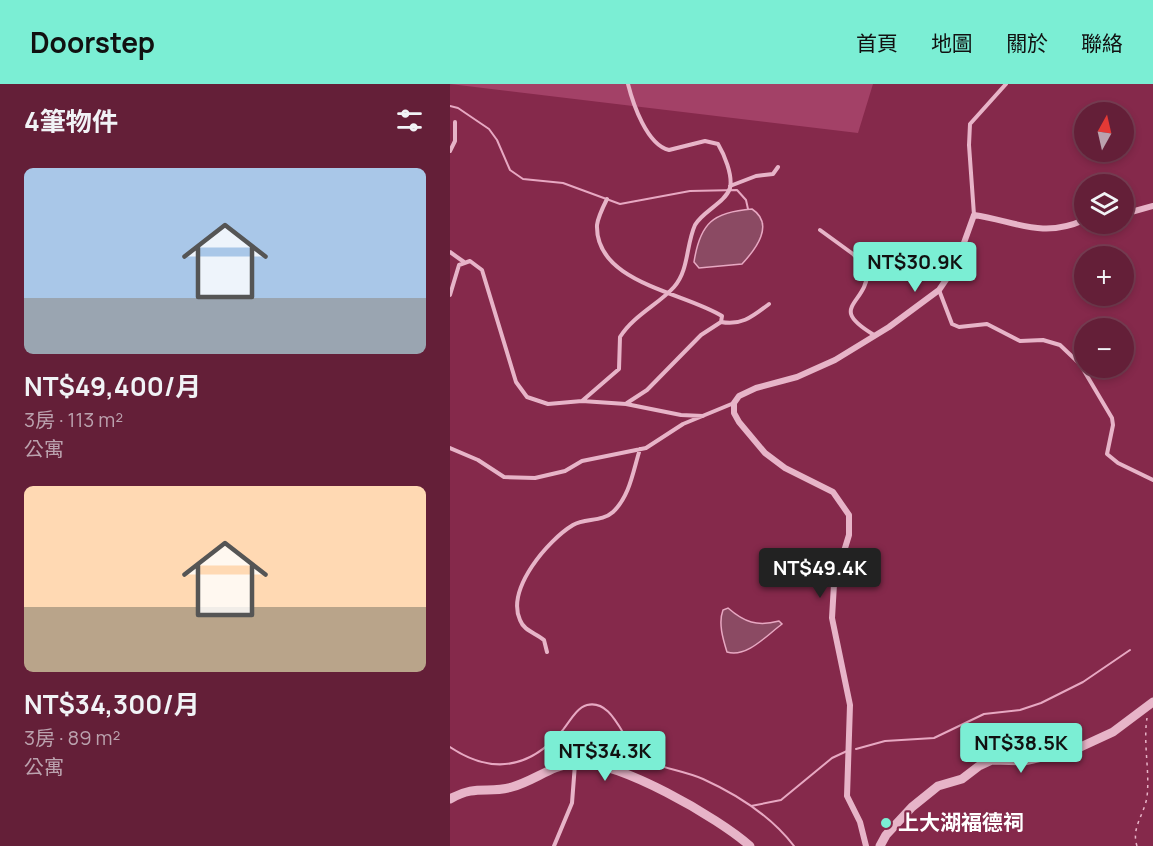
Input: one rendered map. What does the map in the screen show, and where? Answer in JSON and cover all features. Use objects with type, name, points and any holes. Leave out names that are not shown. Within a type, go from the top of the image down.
[{"type":"street","points":[[1134,211],[1153,206]]},
{"type":"street","points":[[866,846],[860,822],[847,796],[850,705],[832,618],[834,584],[849,535],[849,515],[833,492],[780,465],[765,453],[738,422],[734,403],[739,396],[756,388],[798,377],[835,360],[875,336],[939,290],[956,265],[975,215],[1021,228],[1061,227],[1074,223]]},
{"type":"street","points":[[880,846],[886,835],[912,807],[939,786],[962,779],[979,766],[992,760],[1024,760],[1079,748],[1113,732],[1151,703]]},
{"type":"street","points":[[450,799],[475,789],[513,787],[559,766],[576,763],[621,772],[715,819],[750,846]]},
{"type":"lane","points":[[582,402],[619,369],[619,344],[624,330],[651,304],[670,292],[681,278],[696,224],[726,195],[730,186],[728,169],[718,144],[705,141],[669,150],[657,144],[646,128],[628,84]]},
{"type":"lane","points":[[975,215],[968,132],[974,118],[1006,84]]},
{"type":"lane","points":[[450,152],[455,141],[455,122]]},
{"type":"lane","points":[[730,186],[756,176],[773,174],[778,167]]},
{"type":"lane","points":[[607,199],[597,224],[600,246],[624,274],[720,314],[721,322]]},
{"type":"lane","points":[[820,230],[853,254],[868,270],[863,289],[849,308],[849,315],[854,322],[875,336]]},
{"type":"lane","points":[[450,252],[464,262]]},
{"type":"lane","points":[[450,295],[455,272],[464,262],[470,261],[482,270],[521,391],[536,401],[548,404],[582,402],[626,404],[681,415],[704,416]]},
{"type":"lane","points":[[939,290],[952,324],[959,327],[987,324],[1020,341],[1052,341],[1073,355],[1112,418],[1113,425],[1107,454],[1118,463],[1153,480]]},
{"type":"lane","points":[[626,404],[647,390],[701,335],[721,322],[734,324],[746,321],[770,304]]},
{"type":"lane","points":[[450,448],[478,460],[504,477],[525,479],[565,471],[582,461],[652,445],[676,427],[734,403]]},
{"type":"lane","points":[[547,652],[544,640],[527,629],[520,620],[517,604],[525,583],[539,555],[548,544],[578,523],[604,517],[614,512],[631,482],[640,449]]},
{"type":"lane","points":[[554,846],[572,803],[576,763]]},
{"type":"path","points":[[1137,846],[1136,826],[1147,798],[1145,731],[1151,703]]},
{"type":"shaded area","points":[[450,84],[873,84],[858,133]]},
{"type":"shaded area","points":[[752,209],[759,215],[763,229],[753,251],[742,264],[699,268],[694,262],[697,249],[700,238],[711,222],[727,213]]},
{"type":"shaded area","points":[[728,608],[751,622],[779,621],[782,624],[749,649],[742,652],[727,652],[721,620],[723,610]]},
{"type":"waterway","points":[[450,106],[458,108],[489,129],[497,140],[510,170],[523,179],[563,183],[620,204],[690,191],[737,190],[746,200],[748,209]]},
{"type":"waterway","points":[[856,749],[885,741],[934,738],[984,714],[1020,710],[1041,703],[1083,682],[1130,650]]},
{"type":"waterway","points":[[450,747],[481,762],[509,764],[523,760],[549,744],[579,709],[587,705],[597,705],[613,717],[632,747],[647,761],[696,776],[728,792],[764,816],[794,846]]},
{"type":"waterway","points":[[751,806],[781,800],[832,758],[847,751]]},
{"type":"place","name":"上大湖福德祠","points":[[886,823]]}]
